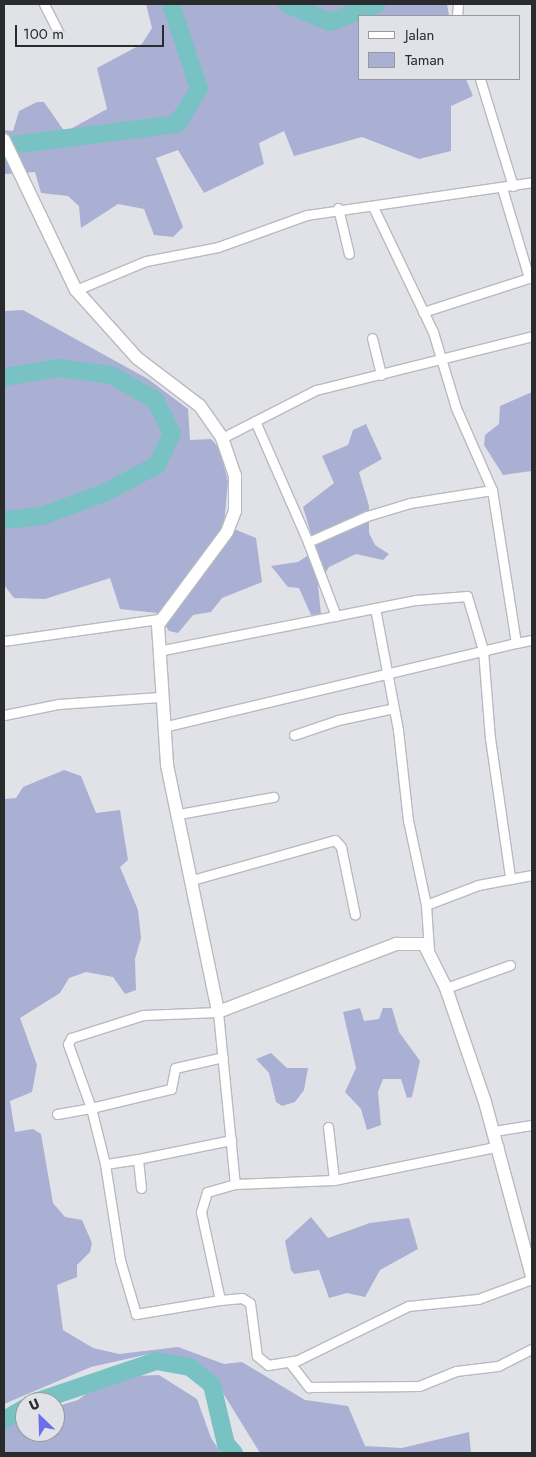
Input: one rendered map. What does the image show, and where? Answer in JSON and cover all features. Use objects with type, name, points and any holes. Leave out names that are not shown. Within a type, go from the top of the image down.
[{"type":"main road","points":[[4,140],[76,290],[137,358],[200,406],[222,438],[235,475],[235,511],[211,558],[159,619],[158,650],[163,727],[218,1012],[396,944],[417,941],[430,950],[446,988],[499,1146],[513,1218],[532,1277]]},
{"type":"street","points":[[44,4],[58,32]]},
{"type":"street","points":[[480,80],[513,186]]},
{"type":"street","points":[[76,290],[146,261],[218,247],[338,208],[373,207],[532,182]]},
{"type":"street","points":[[423,312],[529,278],[502,188]]},
{"type":"street","points":[[373,207],[423,312],[492,490],[516,643]]},
{"type":"street","points":[[338,208],[349,254]]},
{"type":"street","points":[[222,438],[316,390],[442,361],[532,336]]},
{"type":"street","points":[[372,338],[381,375]]},
{"type":"street","points":[[255,422],[308,542],[336,616]]},
{"type":"street","points":[[308,542],[410,503],[492,490]]},
{"type":"street","points":[[158,650],[374,608],[463,594],[472,605],[483,650],[490,738],[510,877]]},
{"type":"street","points":[[374,608],[394,708],[408,820],[426,905],[430,950]]},
{"type":"street","points":[[4,641],[159,619]]},
{"type":"street","points":[[163,727],[387,672],[532,640]]},
{"type":"street","points":[[4,715],[58,704],[160,697]]},
{"type":"street","points":[[294,735],[338,720],[394,708]]},
{"type":"street","points":[[179,814],[273,797]]},
{"type":"street","points":[[192,880],[335,840],[341,847],[355,915]]},
{"type":"street","points":[[426,905],[510,877],[532,875]]},
{"type":"street","points":[[446,988],[510,965]]},
{"type":"street","points":[[235,1184],[218,1012],[143,1015],[71,1038],[68,1044],[91,1108],[105,1164],[120,1260],[136,1314],[242,1298],[250,1303],[261,1363],[290,1363],[408,1306],[478,1299],[532,1277]]},
{"type":"street","points":[[56,1114],[91,1108],[171,1089],[175,1068],[223,1057]]},
{"type":"street","points":[[494,1131],[532,1126]]},
{"type":"street","points":[[328,1127],[334,1180]]},
{"type":"street","points":[[105,1164],[231,1140]]},
{"type":"street","points":[[220,1300],[201,1206],[207,1192],[235,1184],[334,1180],[499,1146]]},
{"type":"street","points":[[138,1159],[141,1188]]},
{"type":"street","points":[[290,1363],[309,1387],[419,1386],[456,1371],[498,1366],[532,1349]]},
{"type":"green space","points":[[146,4],[447,4],[449,15],[358,15],[358,80],[466,80],[473,96],[451,106],[451,151],[419,159],[362,137],[294,156],[284,131],[259,143],[264,164],[204,193],[178,150],[156,158],[183,227],[173,237],[154,235],[144,209],[118,204],[81,228],[79,206],[68,196],[41,193],[35,172],[4,174],[4,130],[13,131],[19,111],[37,102],[44,102],[65,132],[107,109],[97,68],[142,44],[152,28]]},
{"type":"green space","points":[[23,310],[148,379],[188,409],[190,440],[211,439],[219,448],[228,481],[224,525],[256,538],[262,582],[222,598],[211,612],[193,615],[178,633],[169,631],[157,613],[120,609],[110,578],[45,599],[14,598],[4,585],[4,311]]},
{"type":"green space","points":[[532,392],[532,471],[503,475],[484,445],[485,435],[499,424],[500,406]]},
{"type":"green space","points":[[366,424],[382,459],[359,472],[369,506],[369,533],[375,545],[389,554],[383,560],[356,554],[329,567],[318,585],[321,614],[311,615],[299,588],[288,587],[271,566],[298,562],[316,550],[303,507],[334,483],[322,456],[348,445],[353,430]]},
{"type":"green space","points":[[64,770],[81,776],[96,813],[120,810],[128,860],[120,867],[138,910],[141,938],[135,959],[136,990],[125,994],[113,977],[86,972],[69,978],[60,993],[20,1018],[37,1065],[32,1092],[10,1101],[15,1132],[33,1129],[41,1134],[53,1203],[65,1217],[82,1220],[92,1243],[90,1252],[77,1265],[77,1277],[57,1285],[63,1330],[93,1348],[119,1354],[178,1347],[224,1364],[242,1362],[305,1400],[348,1406],[365,1446],[402,1448],[469,1432],[471,1453],[260,1453],[210,1372],[158,1352],[91,1367],[32,1392],[15,1392],[15,1399],[4,1404],[4,799],[16,798],[23,787]]},
{"type":"green space","points":[[360,1008],[364,1021],[379,1019],[383,1008],[392,1008],[399,1032],[420,1061],[412,1097],[407,1098],[401,1079],[383,1079],[378,1092],[381,1125],[367,1130],[361,1109],[345,1092],[356,1068],[343,1012]]},
{"type":"green space","points":[[271,1053],[287,1068],[308,1068],[304,1090],[295,1102],[282,1106],[276,1102],[269,1073],[256,1059]]},
{"type":"green space","points":[[311,1217],[328,1238],[370,1223],[409,1218],[418,1249],[380,1270],[365,1297],[347,1293],[329,1298],[319,1270],[294,1274],[291,1270],[285,1241]]},
{"type":"green space","points":[[159,1375],[197,1399],[211,1438],[221,1453],[4,1453],[4,1426],[15,1421],[15,1442],[65,1442],[65,1404],[78,1400],[94,1388],[132,1376]]},
{"type":"waterway","points":[[4,146],[177,124],[199,89],[171,4]]},
{"type":"waterway","points":[[287,4],[330,22],[377,4]]},
{"type":"waterway","points":[[4,377],[58,368],[111,375],[155,400],[172,433],[157,465],[104,493],[42,516],[4,520]]},
{"type":"waterway","points":[[65,1392],[156,1361],[190,1367],[212,1385],[226,1444],[234,1453]]},
{"type":"waterway","points":[[4,1420],[15,1414]]}]
